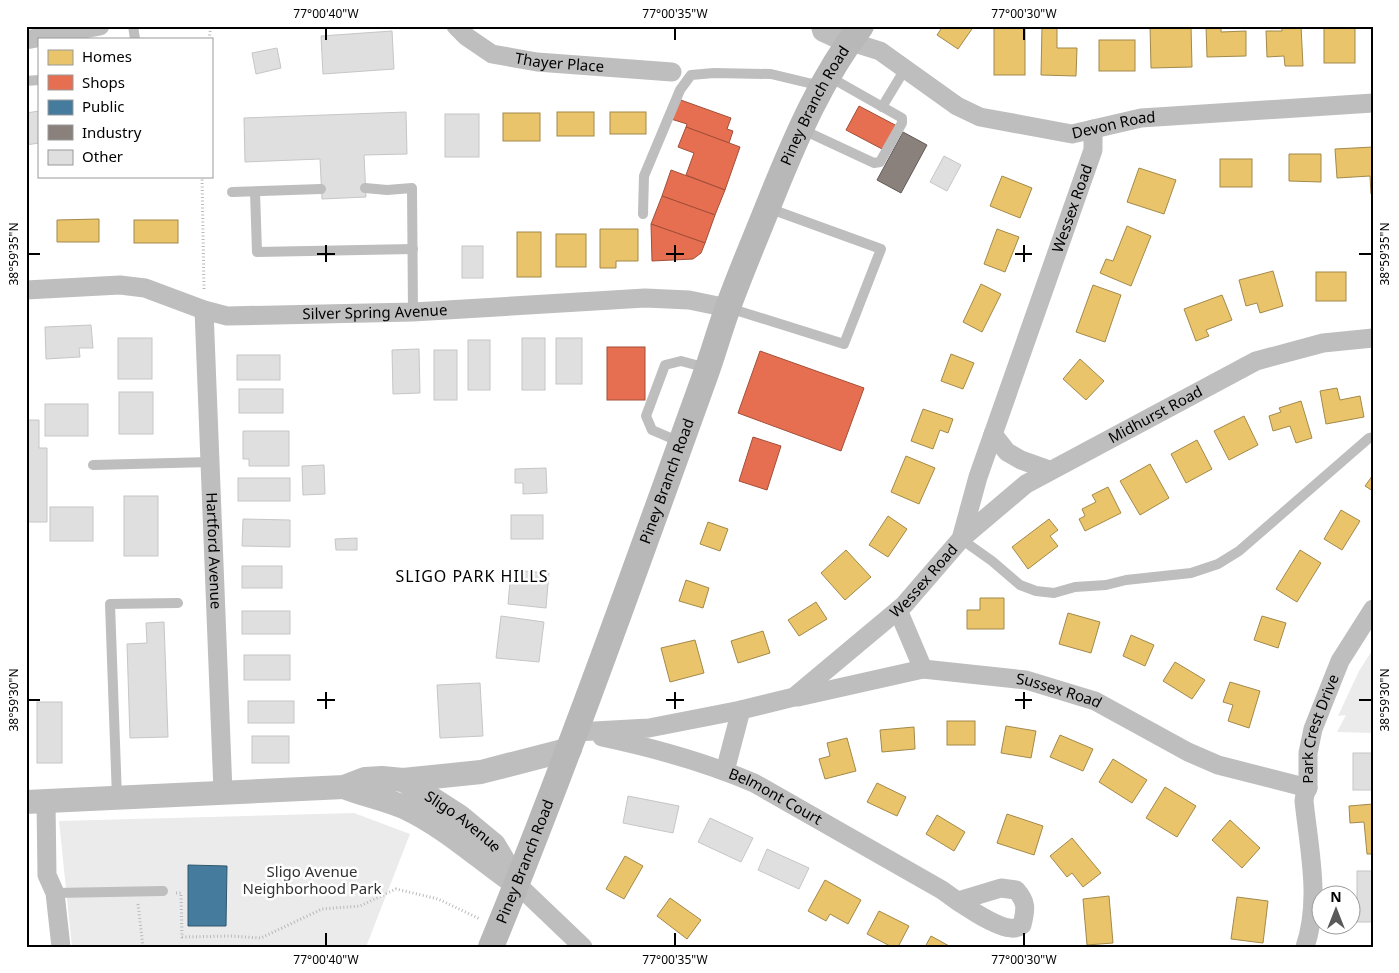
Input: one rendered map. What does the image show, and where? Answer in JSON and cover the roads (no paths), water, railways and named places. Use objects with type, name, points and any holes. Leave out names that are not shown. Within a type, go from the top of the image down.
[{"type":"main road","name":"Piney Branch Road","points":[[495,937],[573,740],[728,308],[800,129],[824,81],[855,34]]},
{"type":"street","points":[[44,38],[70,35],[100,26]]},
{"type":"street","name":"Thayer Place","points":[[456,26],[467,37],[492,54],[537,62],[672,72]]},
{"type":"street","points":[[823,26],[824,30],[855,34]]},
{"type":"street","name":"Devon Road","points":[[855,34],[957,106],[980,117],[1072,134],[1141,118],[1373,102]]},
{"type":"street","name":"Wessex Road","points":[[573,740],[649,728],[741,710],[794,697],[898,610],[961,539],[978,477],[1093,150],[1093,129]]},
{"type":"street","name":"Silver Spring Avenue","points":[[26,290],[120,285],[145,288],[204,310],[227,316],[413,312],[645,298],[689,300],[728,308]]},
{"type":"street","name":"Hartford Avenue","points":[[204,310],[222,792]]},
{"type":"street","name":"Midhurst Road","points":[[961,539],[1026,484],[1049,470],[1256,361],[1323,343],[1373,338]]},
{"type":"street","points":[[993,434],[1007,452],[1021,460],[1049,470]]},
{"type":"street","name":"Park Crest Drive","points":[[1305,947],[1312,921],[1314,890],[1304,801],[1308,788],[1308,753],[1314,729],[1340,661],[1373,609]]},
{"type":"street","points":[[898,610],[922,670]]},
{"type":"street","name":"Sussex Road","points":[[794,697],[922,670],[1026,680],[1095,701],[1150,732],[1218,765],[1308,788]]},
{"type":"street","points":[[726,771],[741,710]]},
{"type":"street","points":[[403,780],[481,772],[573,740]]},
{"type":"street","name":"Belmont Court","points":[[573,740],[652,748],[726,771],[754,783],[942,890],[958,901]]},
{"type":"street","name":"Sligo Avenue","points":[[36,802],[344,786],[365,779],[403,780],[459,816],[494,845],[516,884]]},
{"type":"street","name":"Sligo Avenue","points":[[344,786],[363,795],[404,808],[424,818],[516,884]]},
{"type":"street","points":[[36,802],[47,875],[55,893],[61,947]]},
{"type":"street","points":[[516,884],[583,947]]},
{"type":"lane","points":[[882,107],[905,69]]},
{"type":"lane","points":[[643,214],[644,176],[680,90],[691,75],[714,73],[771,74],[824,81],[902,118],[902,123],[880,162],[874,163],[800,129]]},
{"type":"lane","points":[[365,188],[387,190],[412,188],[413,312]]},
{"type":"lane","points":[[232,192],[321,189]]},
{"type":"lane","points":[[255,192],[257,252],[413,249]]},
{"type":"lane","points":[[728,308],[844,344],[881,249],[768,208]]},
{"type":"lane","points":[[681,443],[652,430],[646,416],[665,365],[681,361],[707,369]]},
{"type":"lane","points":[[961,539],[992,561],[1020,585],[1036,591],[1054,593],[1075,587],[1106,586],[1126,580],[1191,573],[1218,564],[1239,551],[1369,438],[1373,437]]},
{"type":"lane","points":[[94,465],[210,462]]},
{"type":"lane","points":[[117,798],[110,604],[178,602]]},
{"type":"lane","points":[[55,893],[163,891]]},
{"type":"district","name":"SLIGO PARK HILLS","points":[[472,576]]},
{"type":"park label","name":"Sligo Avenue Neighborhood Park","points":[[312,880]]}]
